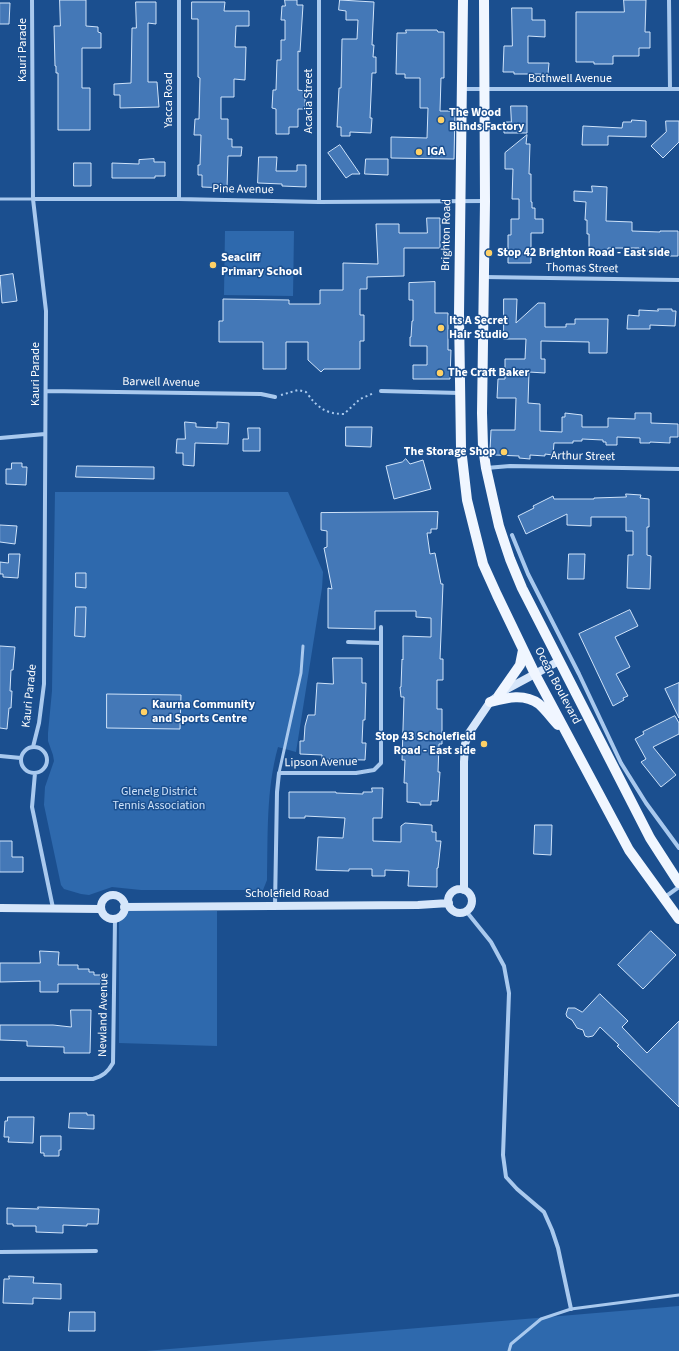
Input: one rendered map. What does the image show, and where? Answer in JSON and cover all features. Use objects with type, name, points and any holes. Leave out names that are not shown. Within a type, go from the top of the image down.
[{"type":"main road","name":"Brighton Road","points":[[463,0],[459,314],[461,448],[463,470]]},
{"type":"main road","points":[[484,0],[485,201],[482,413],[483,447],[486,468]]},
{"type":"main road","name":"Ocean Boulevard","points":[[486,468],[494,506],[510,559],[522,588],[650,838],[679,882]]},
{"type":"main road","name":"Ocean Boulevard","points":[[463,470],[467,500],[483,564],[523,650],[629,850],[679,919]]},
{"type":"main road","points":[[499,695],[520,665],[523,650]]},
{"type":"main road","points":[[490,702],[513,697],[526,699],[539,704],[568,736]]},
{"type":"street","name":"Kauri Parade","points":[[32,0],[33,199],[46,311],[44,684],[39,722],[33,747]]},
{"type":"street","name":"Yacca Road","points":[[179,0],[179,199]]},
{"type":"street","name":"Acacia Street","points":[[319,0],[319,202]]},
{"type":"street","points":[[669,0],[670,89]]},
{"type":"street","name":"Bothwell Avenue","points":[[462,89],[679,89]]},
{"type":"street","name":"Pine Avenue","points":[[33,199],[179,199],[319,202],[485,201]]},
{"type":"street","name":"Thomas Street","points":[[484,277],[679,280]]},
{"type":"street","name":"Barwell Avenue","points":[[46,391],[261,394],[275,397]]},
{"type":"street","points":[[381,391],[460,393]]},
{"type":"street","points":[[0,438],[45,434]]},
{"type":"street","name":"Arthur Street","points":[[486,468],[510,466],[679,469]]},
{"type":"street","name":"Ocean Boulevard","points":[[512,535],[528,574],[579,674],[621,764],[646,803],[679,848]]},
{"type":"street","name":"Lipson Avenue","points":[[275,906],[277,792],[279,773],[356,773],[374,770],[381,763],[381,627]]},
{"type":"street","points":[[348,642],[381,643]]},
{"type":"street","points":[[464,890],[464,762],[465,744],[469,733],[490,702],[499,695],[559,661]]},
{"type":"street","points":[[33,747],[42,750],[47,759],[45,768],[42,771],[30,773],[23,767],[21,758],[25,750],[33,747]]},
{"type":"street","points":[[0,756],[21,758]]},
{"type":"street","points":[[35,773],[32,806],[54,908]]},
{"type":"street","points":[[664,898],[679,887]]},
{"type":"street","points":[[464,890],[468,892],[472,901],[469,908],[462,913],[454,911],[449,903],[451,894],[455,891],[464,890]]},
{"type":"street","points":[[109,896],[121,899],[123,902],[124,907],[122,915],[115,919],[107,918],[101,909],[103,901],[109,896]]},
{"type":"street","name":"Scholefield Road","points":[[124,907],[418,905],[449,903]]},
{"type":"street","points":[[0,908],[101,909]]},
{"type":"street","points":[[466,911],[491,942],[504,966],[509,993],[503,1155],[506,1177],[517,1189],[544,1212],[558,1248],[571,1309]]},
{"type":"street","name":"Newland Avenue","points":[[0,1079],[93,1079],[102,1077],[107,1072],[113,1063],[115,919]]},
{"type":"street","points":[[0,1252],[96,1251]]},
{"type":"lane","name":"Pine Avenue","points":[[0,199],[33,199]]},
{"type":"lane","points":[[279,773],[301,673],[303,646]]},
{"type":"lane","points":[[508,1351],[511,1344],[541,1319],[571,1309],[679,1295]]},
{"type":"path","points":[[275,397],[298,390],[306,392],[315,405],[332,414],[344,414],[360,399],[381,391]]},
{"type":"green space","points":[[225,231],[294,231],[293,296],[224,295]]},
{"type":"green space","name":"Glenelg District Tennis Association","points":[[55,492],[288,492],[323,572],[322,588],[296,752],[278,747],[274,763],[268,813],[267,880],[263,890],[141,890],[112,887],[89,895],[64,889],[61,885],[44,805],[45,787],[54,761],[48,741],[48,733],[52,691]]},
{"type":"green space","points":[[127,911],[217,911],[217,1046],[119,1043],[119,921],[125,916]]},
{"type":"green space","points":[[679,1306],[679,1351],[146,1351]]},
{"type":"building","points":[[60,0],[86,0],[86,26],[98,27],[98,32],[101,33],[101,48],[82,48],[82,88],[90,88],[90,130],[58,130],[58,73],[56,73],[55,66],[54,26],[60,26]]},
{"type":"building","points":[[285,0],[297,0],[297,5],[303,5],[300,52],[298,51],[298,90],[305,91],[305,109],[298,109],[298,127],[289,127],[289,134],[276,134],[276,109],[272,108],[273,90],[276,90],[277,60],[281,60],[281,40],[285,40],[285,20],[281,20],[282,6],[285,6]]},
{"type":"building","points":[[340,0],[374,2],[372,45],[374,45],[373,57],[376,57],[376,73],[372,73],[370,118],[372,118],[371,133],[350,132],[350,136],[341,136],[341,127],[337,127],[339,88],[341,88],[342,39],[357,39],[358,20],[346,20],[346,11],[339,10]]},
{"type":"building","points":[[624,0],[646,0],[645,32],[650,32],[650,48],[639,48],[639,56],[613,56],[613,64],[576,62],[576,12],[624,12]]},
{"type":"building","points":[[136,2],[156,2],[156,24],[148,23],[148,82],[157,82],[159,107],[120,108],[120,95],[114,95],[114,84],[131,83],[132,28],[136,28]]},
{"type":"building","points":[[192,2],[225,2],[224,11],[249,11],[249,26],[236,26],[235,47],[246,47],[245,80],[234,79],[234,97],[221,97],[221,119],[228,119],[228,139],[232,139],[232,147],[242,147],[241,156],[228,156],[227,188],[202,187],[202,175],[198,175],[198,165],[200,165],[201,135],[194,135],[195,119],[199,119],[200,78],[198,77],[198,19],[192,19]]},
{"type":"building","points":[[0,3],[10,3],[9,24],[0,24]]},
{"type":"building","points":[[512,8],[532,8],[532,20],[545,20],[545,37],[528,36],[528,63],[549,63],[548,74],[514,74],[514,72],[503,72],[504,46],[512,46]]},
{"type":"building","points":[[406,30],[437,30],[438,32],[444,32],[444,78],[441,78],[440,111],[455,111],[454,159],[391,158],[391,137],[427,138],[428,108],[420,108],[420,78],[405,78],[405,74],[396,74],[397,33],[406,33]]},
{"type":"building","points":[[511,106],[527,106],[527,133],[504,133],[504,122],[511,122]]},
{"type":"building","points":[[632,120],[646,121],[646,137],[608,136],[608,145],[582,145],[583,126],[622,128],[623,122],[631,122]]},
{"type":"building","points":[[666,121],[679,121],[679,142],[663,158],[651,146],[666,132]]},
{"type":"building","points":[[527,135],[526,144],[530,144],[529,174],[531,174],[531,202],[532,208],[535,208],[535,219],[543,219],[543,233],[531,233],[531,263],[508,263],[508,235],[511,235],[511,219],[519,219],[519,199],[512,199],[513,169],[505,169],[505,153]]},
{"type":"building","points":[[340,145],[360,174],[352,174],[346,178],[328,153]]},
{"type":"building","points":[[259,157],[277,157],[276,171],[297,171],[297,165],[306,165],[306,187],[258,183]]},
{"type":"building","points":[[154,159],[154,162],[165,162],[165,176],[155,176],[155,178],[112,178],[112,163],[139,164],[139,160]]},
{"type":"building","points":[[366,159],[388,159],[388,175],[365,174]]},
{"type":"building","points":[[74,163],[91,163],[91,186],[74,186]]},
{"type":"building","points":[[592,186],[607,187],[606,221],[632,222],[632,231],[678,231],[678,256],[660,256],[660,251],[639,251],[639,248],[608,248],[608,253],[589,253],[589,234],[587,234],[587,220],[585,220],[586,202],[574,201],[574,191],[592,192]]},
{"type":"building","points":[[427,218],[440,218],[440,248],[404,248],[404,276],[367,277],[367,289],[360,289],[360,315],[364,315],[364,341],[360,341],[360,369],[324,369],[321,372],[308,360],[308,342],[286,342],[286,369],[263,369],[263,342],[219,342],[219,321],[223,321],[223,299],[289,300],[289,304],[320,304],[320,290],[343,290],[343,263],[378,264],[376,224],[399,224],[399,233],[427,233]]},
{"type":"building","points":[[13,274],[17,301],[2,303],[0,276]]},
{"type":"building","points":[[435,282],[435,313],[448,313],[448,350],[451,350],[450,379],[413,379],[413,365],[427,365],[427,346],[410,346],[413,321],[413,300],[409,300],[409,283]]},
{"type":"building","points":[[504,299],[517,299],[516,323],[538,303],[545,303],[545,327],[566,327],[566,324],[575,324],[575,319],[608,319],[607,353],[589,353],[589,342],[541,341],[541,359],[545,359],[545,373],[529,372],[528,403],[540,404],[540,431],[562,432],[562,417],[565,417],[565,413],[582,415],[582,427],[608,427],[608,418],[635,419],[635,413],[651,413],[651,423],[678,424],[678,437],[670,437],[670,443],[640,443],[640,438],[617,437],[617,445],[606,445],[606,442],[603,442],[603,440],[582,439],[582,441],[573,441],[573,443],[554,443],[553,455],[530,455],[530,459],[519,458],[519,456],[495,455],[495,450],[490,450],[491,430],[515,430],[516,398],[497,398],[498,379],[505,379],[505,359],[525,359],[526,339],[504,339]]},
{"type":"building","points":[[658,309],[672,309],[672,311],[676,311],[675,326],[650,325],[650,329],[627,329],[628,315],[639,316],[639,310],[658,311]]},
{"type":"building","points":[[185,422],[196,423],[196,427],[217,428],[217,422],[229,423],[228,444],[195,443],[194,466],[183,465],[183,453],[176,453],[177,439],[185,439]]},
{"type":"building","points":[[346,427],[372,427],[371,447],[346,446]]},
{"type":"building","points":[[248,428],[260,428],[260,451],[243,451],[243,439],[248,439]]},
{"type":"building","points":[[406,459],[410,464],[423,460],[431,489],[394,499],[386,466],[402,462]]},
{"type":"building","points":[[12,463],[22,463],[22,467],[27,467],[26,485],[6,484],[6,469],[11,469]]},
{"type":"building","points":[[77,466],[154,467],[154,479],[76,477]]},
{"type":"building","points":[[626,494],[641,495],[640,498],[649,499],[647,555],[651,556],[650,589],[627,588],[628,555],[633,555],[633,531],[626,531],[626,517],[591,517],[591,526],[567,525],[567,514],[526,534],[518,516],[534,508],[533,506],[553,496],[554,499],[594,499],[626,497]]},
{"type":"building","points":[[438,512],[437,529],[431,529],[431,533],[427,533],[430,554],[435,553],[441,584],[443,584],[440,659],[443,659],[443,680],[437,680],[437,709],[442,709],[442,744],[439,744],[438,772],[440,772],[438,801],[431,801],[431,805],[420,805],[420,803],[407,802],[407,783],[404,783],[405,760],[402,760],[404,697],[401,697],[400,687],[402,659],[403,660],[403,636],[431,637],[431,618],[416,617],[416,611],[375,611],[375,629],[328,628],[328,588],[332,589],[324,548],[327,547],[327,531],[321,530],[321,513]]},
{"type":"building","points":[[0,525],[17,526],[15,544],[0,542]]},
{"type":"building","points":[[9,554],[20,554],[18,578],[3,577],[3,574],[0,574],[0,562],[8,563]]},
{"type":"building","points":[[569,554],[585,554],[584,579],[568,579]]},
{"type":"building","points":[[76,573],[86,573],[86,588],[76,587]]},
{"type":"building","points":[[76,607],[86,607],[85,637],[75,636]]},
{"type":"building","points":[[630,610],[638,626],[615,637],[630,667],[616,674],[628,696],[613,706],[579,634]]},
{"type":"building","points":[[0,646],[15,647],[13,670],[11,670],[11,708],[9,708],[7,729],[0,728]]},
{"type":"building","points":[[333,658],[362,658],[362,683],[366,683],[365,720],[363,720],[362,743],[366,743],[365,760],[322,759],[322,755],[300,754],[300,741],[304,741],[305,726],[308,715],[315,715],[317,683],[333,684]]},
{"type":"building","points":[[679,683],[679,718],[665,689]]},
{"type":"building","name":"Kaurna Community and Sports Centre","points":[[107,694],[181,695],[180,729],[107,728]]},
{"type":"building","points":[[675,716],[679,723],[679,734],[653,747],[676,775],[661,787],[641,762],[646,759],[635,739],[644,734],[643,732]]},
{"type":"building","points":[[372,788],[383,788],[382,818],[373,818],[373,841],[401,842],[401,826],[405,823],[432,825],[432,832],[436,832],[436,841],[441,841],[437,868],[437,887],[408,886],[409,871],[385,870],[385,876],[372,876],[372,869],[349,869],[349,871],[316,870],[318,837],[343,838],[345,818],[305,816],[305,818],[289,818],[289,792],[336,792],[363,794],[363,792],[372,792]]},
{"type":"building","points":[[535,825],[552,825],[551,855],[534,854]]},
{"type":"building","points":[[0,841],[12,841],[12,857],[23,857],[23,872],[0,872]]},
{"type":"building","points":[[651,931],[676,955],[643,989],[618,965]]},
{"type":"building","points":[[40,951],[59,952],[58,965],[78,965],[78,969],[89,969],[89,972],[94,972],[94,975],[101,975],[101,984],[58,984],[58,992],[40,992],[40,981],[0,982],[0,963],[40,963]]},
{"type":"building","points":[[600,994],[628,1021],[622,1027],[647,1053],[679,1021],[679,1107],[617,1046],[619,1045],[600,1027],[593,1036],[588,1037],[585,1036],[583,1030],[577,1028],[572,1020],[567,1017],[566,1014],[568,1008],[575,1008],[582,1012]]},
{"type":"building","points":[[71,1010],[91,1010],[90,1053],[64,1053],[64,1047],[27,1046],[27,1041],[0,1040],[0,1025],[53,1025],[71,1027]]},
{"type":"building","points":[[70,1113],[87,1113],[87,1115],[94,1115],[94,1129],[69,1128]]},
{"type":"building","points":[[8,1117],[34,1117],[33,1143],[8,1142],[9,1137],[4,1137],[5,1121],[7,1121]]},
{"type":"building","points":[[41,1136],[61,1136],[61,1150],[59,1150],[59,1156],[44,1156],[44,1153],[41,1153]]},
{"type":"building","points":[[38,1207],[99,1209],[98,1224],[87,1224],[87,1226],[63,1225],[63,1233],[36,1232],[36,1226],[13,1226],[13,1224],[7,1224],[7,1208],[38,1209]]},
{"type":"building","points":[[9,1276],[34,1277],[33,1283],[61,1284],[61,1299],[33,1298],[33,1304],[3,1303],[4,1279],[9,1279]]},
{"type":"building","points":[[70,1312],[95,1312],[95,1331],[69,1331]]},
{"type":"place","name":"The Wood Blinds Factory","points":[[441,120]]},
{"type":"place","name":"IGA","points":[[419,152]]},
{"type":"place","name":"Stop 42 Brighton Road - East side","points":[[489,253]]},
{"type":"place","name":"Seacliff Primary School","points":[[213,265]]},
{"type":"place","name":"Its A Secret Hair Studio","points":[[441,328]]},
{"type":"place","name":"The Craft Baker","points":[[440,373]]},
{"type":"place","name":"The Storage Shop","points":[[504,452]]},
{"type":"place","name":"Kaurna Community and Sports Centre","points":[[144,712]]},
{"type":"place","name":"Stop 43 Scholefield Road - East side","points":[[484,744]]}]
